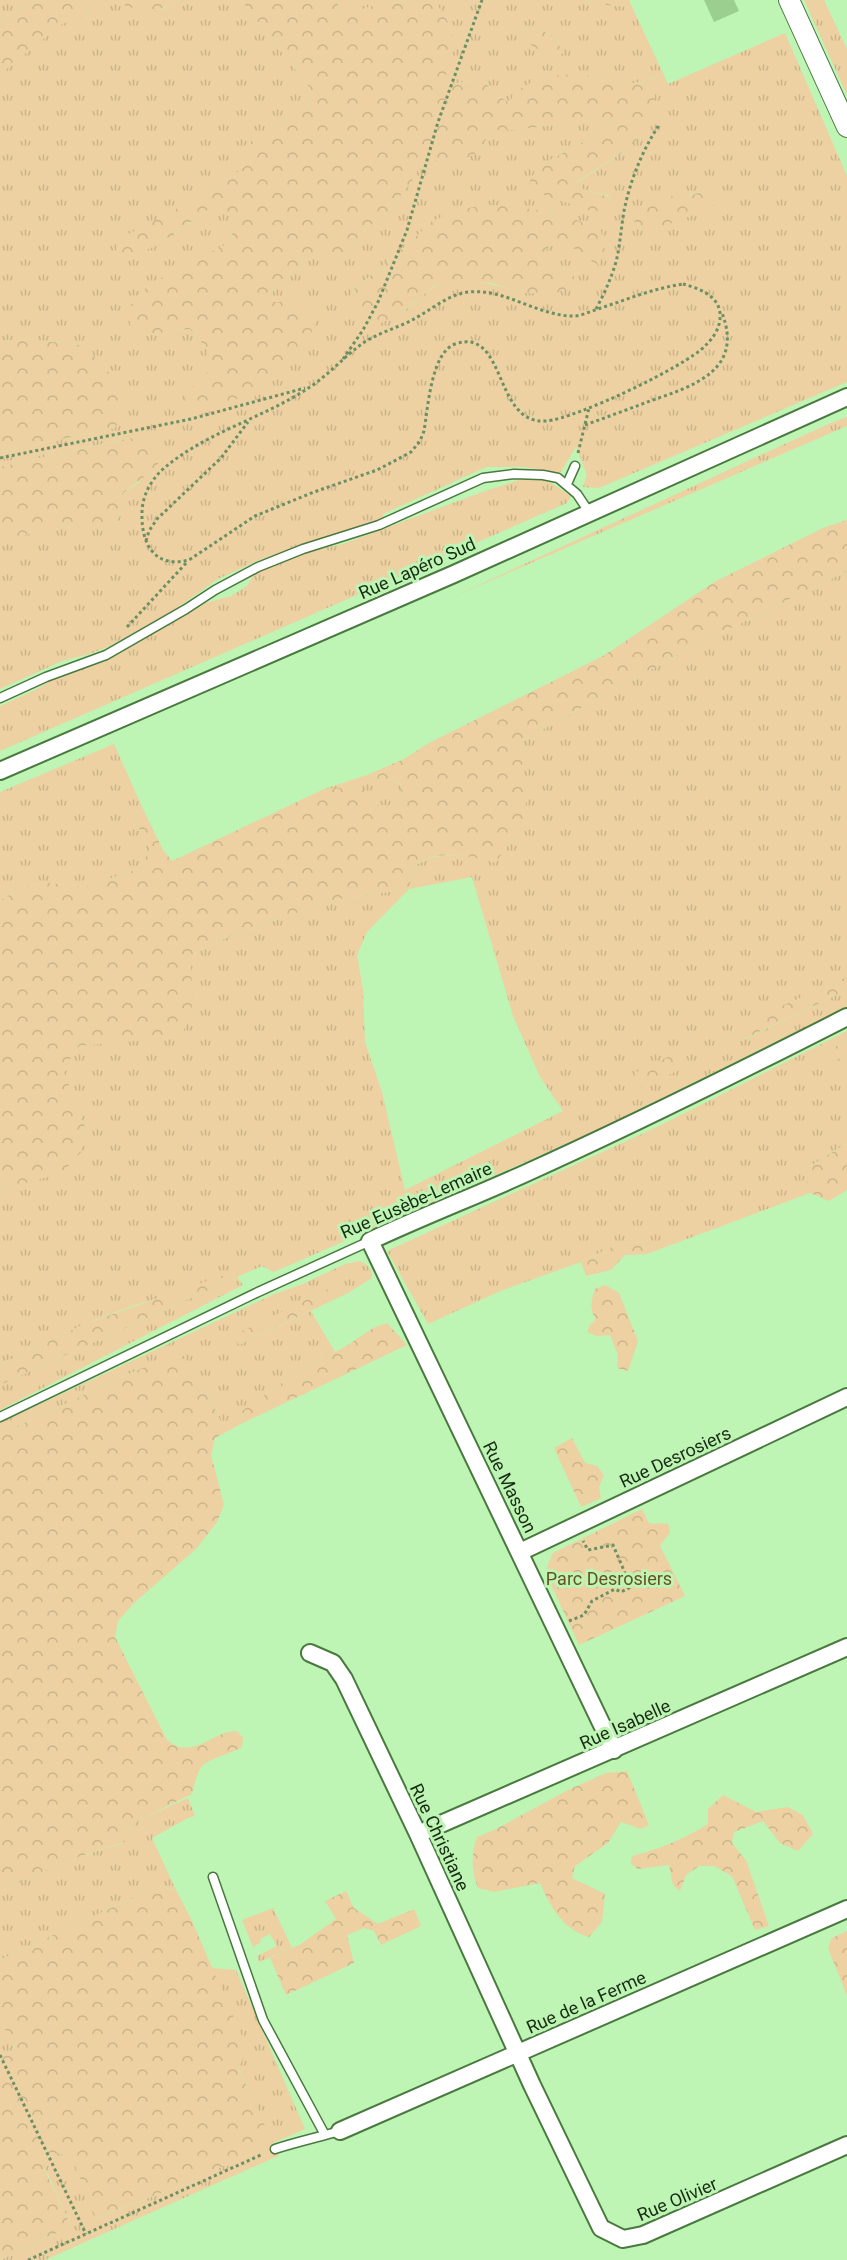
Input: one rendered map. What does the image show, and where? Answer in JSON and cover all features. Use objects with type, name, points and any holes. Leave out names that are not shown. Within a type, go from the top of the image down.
[{"type":"street","points":[[789,0],[847,127]]},
{"type":"street","name":"Rue Lapéro Sud","points":[[0,771],[454,574],[847,397]]},
{"type":"street","name":"Rue Eusèbe-Lemaire","points":[[370,1241],[436,1210],[523,1174],[847,1017]]},
{"type":"street","name":"Rue Masson","points":[[370,1241],[614,1750]]},
{"type":"street","name":"Rue Desrosiers","points":[[520,1552],[847,1397]]},
{"type":"street","name":"Rue Isabelle","points":[[418,1834],[847,1647]]},
{"type":"street","name":"Rue Christiane","points":[[310,1653],[326,1659],[340,1670],[418,1834],[517,2053]]},
{"type":"street","name":"Rue de la Ferme","points":[[333,2133],[847,1909]]},
{"type":"street","name":"Rue Olivier","points":[[517,2053],[599,2224],[617,2237],[630,2239],[643,2235],[847,2145]]},
{"type":"lane","points":[[567,484],[575,466]]},
{"type":"lane","points":[[0,698],[46,677],[106,655],[258,567],[303,549],[379,525],[483,478],[514,474],[558,478],[567,484],[589,512]]},
{"type":"lane","name":"Rue Eusèbe-Lemaire","points":[[0,1417],[256,1293],[370,1241]]},
{"type":"lane","points":[[213,1877],[263,2020],[333,2133],[297,2141],[275,2149]]},
{"type":"path","points":[[339,365],[363,330],[378,302],[407,230],[438,122],[482,0]]},
{"type":"path","points":[[596,309],[609,283],[616,260],[625,208],[634,174],[659,125]]},
{"type":"path","points":[[189,560],[178,563],[168,562],[156,556],[148,548],[142,528],[145,494],[163,469],[215,435],[249,421],[310,387],[339,365],[359,345],[411,321],[453,296],[468,292],[484,292],[558,315],[577,316],[666,286],[683,284],[696,287],[719,305],[728,328],[728,343],[721,362],[710,374],[691,386],[585,425]]},
{"type":"path","points":[[126,629],[189,560],[255,516],[377,470],[411,452],[420,441],[424,431],[439,358],[446,349],[453,345],[464,342],[483,348],[491,356],[509,397],[525,416],[545,421],[589,408],[693,356],[705,347],[720,325],[719,305]]},
{"type":"path","points":[[0,458],[191,419],[310,387]]},
{"type":"path","points":[[575,466],[589,408]]},
{"type":"path","points":[[146,541],[157,519],[221,458],[249,421]]},
{"type":"path","points":[[555,1627],[584,1614],[592,1601],[615,1588],[621,1592],[631,1587],[613,1545],[588,1550],[582,1539]]},
{"type":"path","points":[[0,2055],[86,2234]]},
{"type":"path","points":[[28,2260],[275,2149]]},
{"type":"green space","points":[[0,0],[36,0],[0,20]]},
{"type":"green space","points":[[36,0],[85,0],[89,15],[62,24],[0,74],[0,20]]},
{"type":"green space","points":[[85,0],[121,0],[122,4],[162,9],[179,0],[241,0],[310,88],[307,108],[251,141],[251,163],[214,189],[159,244],[209,209],[225,209],[236,224],[229,243],[155,282],[147,336],[190,329],[208,350],[208,372],[267,381],[284,359],[306,350],[298,302],[271,302],[273,288],[300,269],[319,249],[347,257],[363,229],[382,219],[412,181],[424,156],[480,151],[491,130],[516,130],[602,118],[609,122],[587,140],[537,167],[607,210],[609,196],[582,189],[576,183],[632,146],[654,78],[627,85],[581,74],[509,103],[494,93],[482,79],[446,85],[445,71],[454,46],[406,1],[341,12],[336,0],[584,0],[632,7],[668,84],[785,33],[847,176],[847,382],[599,488],[583,487],[587,475],[576,447],[560,473],[523,467],[486,467],[383,514],[384,518],[259,560],[218,579],[174,610],[110,646],[62,661],[0,689],[0,540],[75,525],[114,525],[123,511],[123,493],[140,482],[129,438],[0,467],[0,452],[115,428],[79,345],[26,339],[0,341],[0,74],[62,23],[89,15]],"holes":[[[527,28],[545,32],[556,38],[562,53],[545,51],[530,44],[522,34]],[[704,191],[640,229],[644,208],[667,197],[684,197]],[[490,205],[553,213],[587,259],[572,246],[552,245],[539,255],[542,265],[567,269],[524,293],[480,282],[458,281],[436,286],[399,315],[351,292],[406,246]]]},
{"type":"green space","points":[[121,0],[179,0],[157,10],[145,11],[122,4]]},
{"type":"green space","points":[[241,0],[336,0],[341,12],[406,1],[435,2],[448,23],[454,41],[446,85],[482,79],[494,93],[509,103],[515,92],[542,76],[581,74],[627,85],[655,78],[654,114],[632,146],[576,182],[582,189],[609,197],[607,210],[591,211],[526,189],[537,167],[587,140],[609,122],[602,118],[516,130],[491,130],[480,151],[453,165],[424,157],[412,181],[382,219],[363,229],[347,257],[319,249],[300,269],[273,288],[271,302],[298,302],[316,318],[306,350],[284,359],[268,381],[228,404],[200,414],[186,406],[187,391],[208,372],[208,350],[190,329],[147,336],[131,329],[130,309],[135,298],[153,283],[229,243],[236,224],[225,209],[209,209],[159,244],[130,258],[116,250],[117,240],[214,189],[250,163],[251,141],[307,108],[310,88]]},
{"type":"green space","points":[[584,0],[629,0],[632,7],[606,5]]},
{"type":"green space","points":[[804,0],[824,0],[847,49],[847,95]]},
{"type":"green space","points":[[527,28],[545,32],[556,38],[563,54],[544,51],[530,44],[522,34]]},
{"type":"green space","points":[[704,191],[716,194],[715,204],[687,218],[663,226],[642,228],[634,226],[638,215],[652,202]]},
{"type":"green space","points":[[490,205],[561,215],[601,231],[605,248],[599,265],[572,247],[552,245],[539,255],[542,265],[567,269],[579,282],[555,294],[524,293],[491,283],[461,282],[434,286],[399,315],[379,324],[357,316],[347,305],[351,292],[432,221],[461,209]]},
{"type":"green space","points":[[26,339],[79,345],[102,362],[122,393],[122,413],[115,428],[0,452],[0,341]]},
{"type":"green space","points":[[847,417],[847,426],[455,596],[826,425]]},
{"type":"green space","points":[[130,438],[145,443],[158,454],[158,466],[123,493],[123,511],[114,525],[75,525],[0,540],[0,467]]},
{"type":"green space","points":[[522,479],[548,481],[571,496],[567,503],[0,751],[0,706],[35,690],[62,674],[104,662],[205,603],[231,596],[247,586],[255,572],[305,552],[343,544]]},
{"type":"green space","points":[[847,520],[847,571],[684,651],[520,742],[526,800],[524,838],[513,839],[495,863],[453,855],[434,857],[414,866],[409,889],[334,900],[233,935],[202,949],[191,957],[192,1008],[186,1027],[179,1037],[79,1046],[63,1070],[87,1132],[81,1152],[62,1173],[0,1190],[0,901],[22,887],[49,883],[85,887],[138,869],[150,850],[132,814],[143,809],[163,850],[172,861],[324,789],[358,786],[367,791],[377,805],[390,805],[401,797],[402,785],[394,778],[379,781],[367,775],[404,759],[427,744],[603,656],[716,581],[823,528]]},
{"type":"green space","points":[[847,571],[847,977],[732,1029],[741,1041],[847,990],[847,1007],[591,1133],[274,1272],[262,1266],[237,1277],[135,1305],[87,1323],[0,1364],[0,1190],[5,1189],[87,1132],[62,1070],[79,1046],[109,1042],[190,976],[191,957],[202,949],[233,935],[334,900],[409,889],[414,866],[434,858],[454,855],[495,862],[513,839],[524,838],[520,742],[684,651]],"holes":[[[472,877],[513,1016],[540,1077],[563,1111],[405,1190],[382,1092],[365,1042],[363,990],[357,955],[367,932],[409,889]]]},
{"type":"green space","points":[[114,744],[143,809],[132,814],[150,850],[138,869],[85,887],[49,883],[22,887],[0,901],[0,792]]},
{"type":"green space","points":[[367,775],[379,781],[394,778],[402,786],[401,797],[390,805],[377,805],[360,788],[324,789]]},
{"type":"green space","points":[[847,977],[847,990],[740,1041],[732,1028]]},
{"type":"green space","points":[[847,1031],[847,1040],[830,1050],[834,1061],[847,1055],[847,1143],[804,1170],[810,1193],[647,1254],[642,1242],[620,1243],[581,1262],[503,1290],[428,1324],[387,1251],[659,1126]]},
{"type":"green space","points":[[847,1040],[847,1055],[834,1061],[824,1057],[830,1050]]},
{"type":"green space","points":[[683,1050],[690,1065],[642,1087],[634,1073]]},
{"type":"green space","points":[[847,1143],[847,1190],[829,1201],[810,1193],[804,1170]]},
{"type":"green space","points":[[642,1242],[647,1254],[625,1255],[611,1270],[586,1276],[581,1262],[620,1243]]},
{"type":"green space","points":[[360,1261],[372,1272],[372,1278],[348,1293],[342,1282],[239,1345],[311,1311],[335,1352],[293,1375],[242,1411],[243,1423],[226,1432],[201,1380],[149,1365],[0,1434],[0,1423],[272,1295],[303,1284],[345,1264]]},
{"type":"green space","points":[[233,1272],[237,1277],[0,1385],[0,1364],[87,1323]]},
{"type":"green space","points":[[237,1277],[243,1285],[0,1410],[0,1385]]},
{"type":"green space","points":[[342,1282],[348,1293],[239,1345],[232,1336]]},
{"type":"green space","points":[[605,1285],[619,1293],[638,1341],[628,1371],[617,1368],[618,1355],[610,1335],[597,1336],[587,1332],[596,1319],[591,1305],[595,1289]]},
{"type":"green space","points":[[387,1323],[407,1345],[243,1423],[242,1411],[293,1375],[348,1345],[373,1328]]},
{"type":"green space","points":[[182,1355],[201,1380],[226,1432],[215,1438],[211,1455],[224,1505],[217,1522],[197,1548],[134,1603],[118,1621],[115,1637],[167,1740],[177,1746],[188,1747],[202,1744],[222,1734],[237,1731],[243,1738],[242,1747],[202,1766],[192,1794],[139,1820],[125,1832],[125,1842],[46,1870],[0,1891],[0,1434],[149,1365]]},
{"type":"green space","points":[[572,1438],[585,1463],[597,1466],[604,1475],[599,1487],[601,1498],[581,1507],[554,1448]]},
{"type":"green space","name":"Parc Desrosiers","points":[[642,1509],[649,1523],[668,1524],[670,1532],[660,1546],[685,1596],[579,1645],[545,1572],[553,1553]]},
{"type":"green space","points":[[627,1771],[649,1825],[641,1829],[621,1822],[608,1843],[575,1866],[572,1878],[605,1894],[602,1922],[589,1937],[572,1929],[558,1916],[540,1883],[494,1892],[478,1888],[473,1862],[477,1837],[606,1773]]},
{"type":"green space","points":[[723,1795],[756,1812],[788,1807],[803,1815],[813,1834],[798,1851],[780,1843],[763,1821],[734,1832],[732,1843],[746,1860],[769,1926],[755,1930],[732,1876],[714,1866],[699,1866],[686,1875],[680,1891],[673,1885],[669,1865],[638,1869],[631,1864],[632,1856],[672,1843],[708,1824],[708,1809]]},
{"type":"green space","points":[[188,1798],[195,1816],[152,1838],[176,1890],[158,1886],[0,1960],[0,1891],[77,1858],[124,1843],[125,1832],[139,1820]]},
{"type":"green space","points":[[158,1886],[176,1890],[192,1921],[248,2050],[238,2068],[273,2143],[187,2183],[96,2218],[72,2158],[58,2153],[41,2157],[71,2226],[0,2260],[0,2056],[11,2053],[16,2043],[7,2031],[0,2028],[0,1960]]},
{"type":"green space","points":[[346,1891],[354,1908],[378,1924],[414,1909],[421,1926],[381,1945],[374,1931],[364,1928],[347,1935],[354,1963],[286,1995],[270,1958],[301,1944],[336,1919],[325,1901]]},
{"type":"green space","points":[[273,1908],[292,1948],[259,1962],[257,1956],[277,1946],[270,1934],[260,1939],[261,1942],[253,1947],[242,1920]]},
{"type":"green space","points":[[847,1931],[847,1996],[828,1948],[832,1938]]},
{"type":"green space","points":[[212,1968],[236,1970],[305,2129],[273,2143],[278,2156],[45,2260],[0,2260],[71,2226],[40,2157],[58,2153],[72,2158],[97,2218],[187,2183],[272,2143],[238,2067],[247,2050]]},
{"type":"green space","points":[[0,2028],[7,2031],[16,2042],[11,2053],[0,2056]]},
{"type":"building","points":[[704,0],[734,0],[739,11],[714,22]]}]
